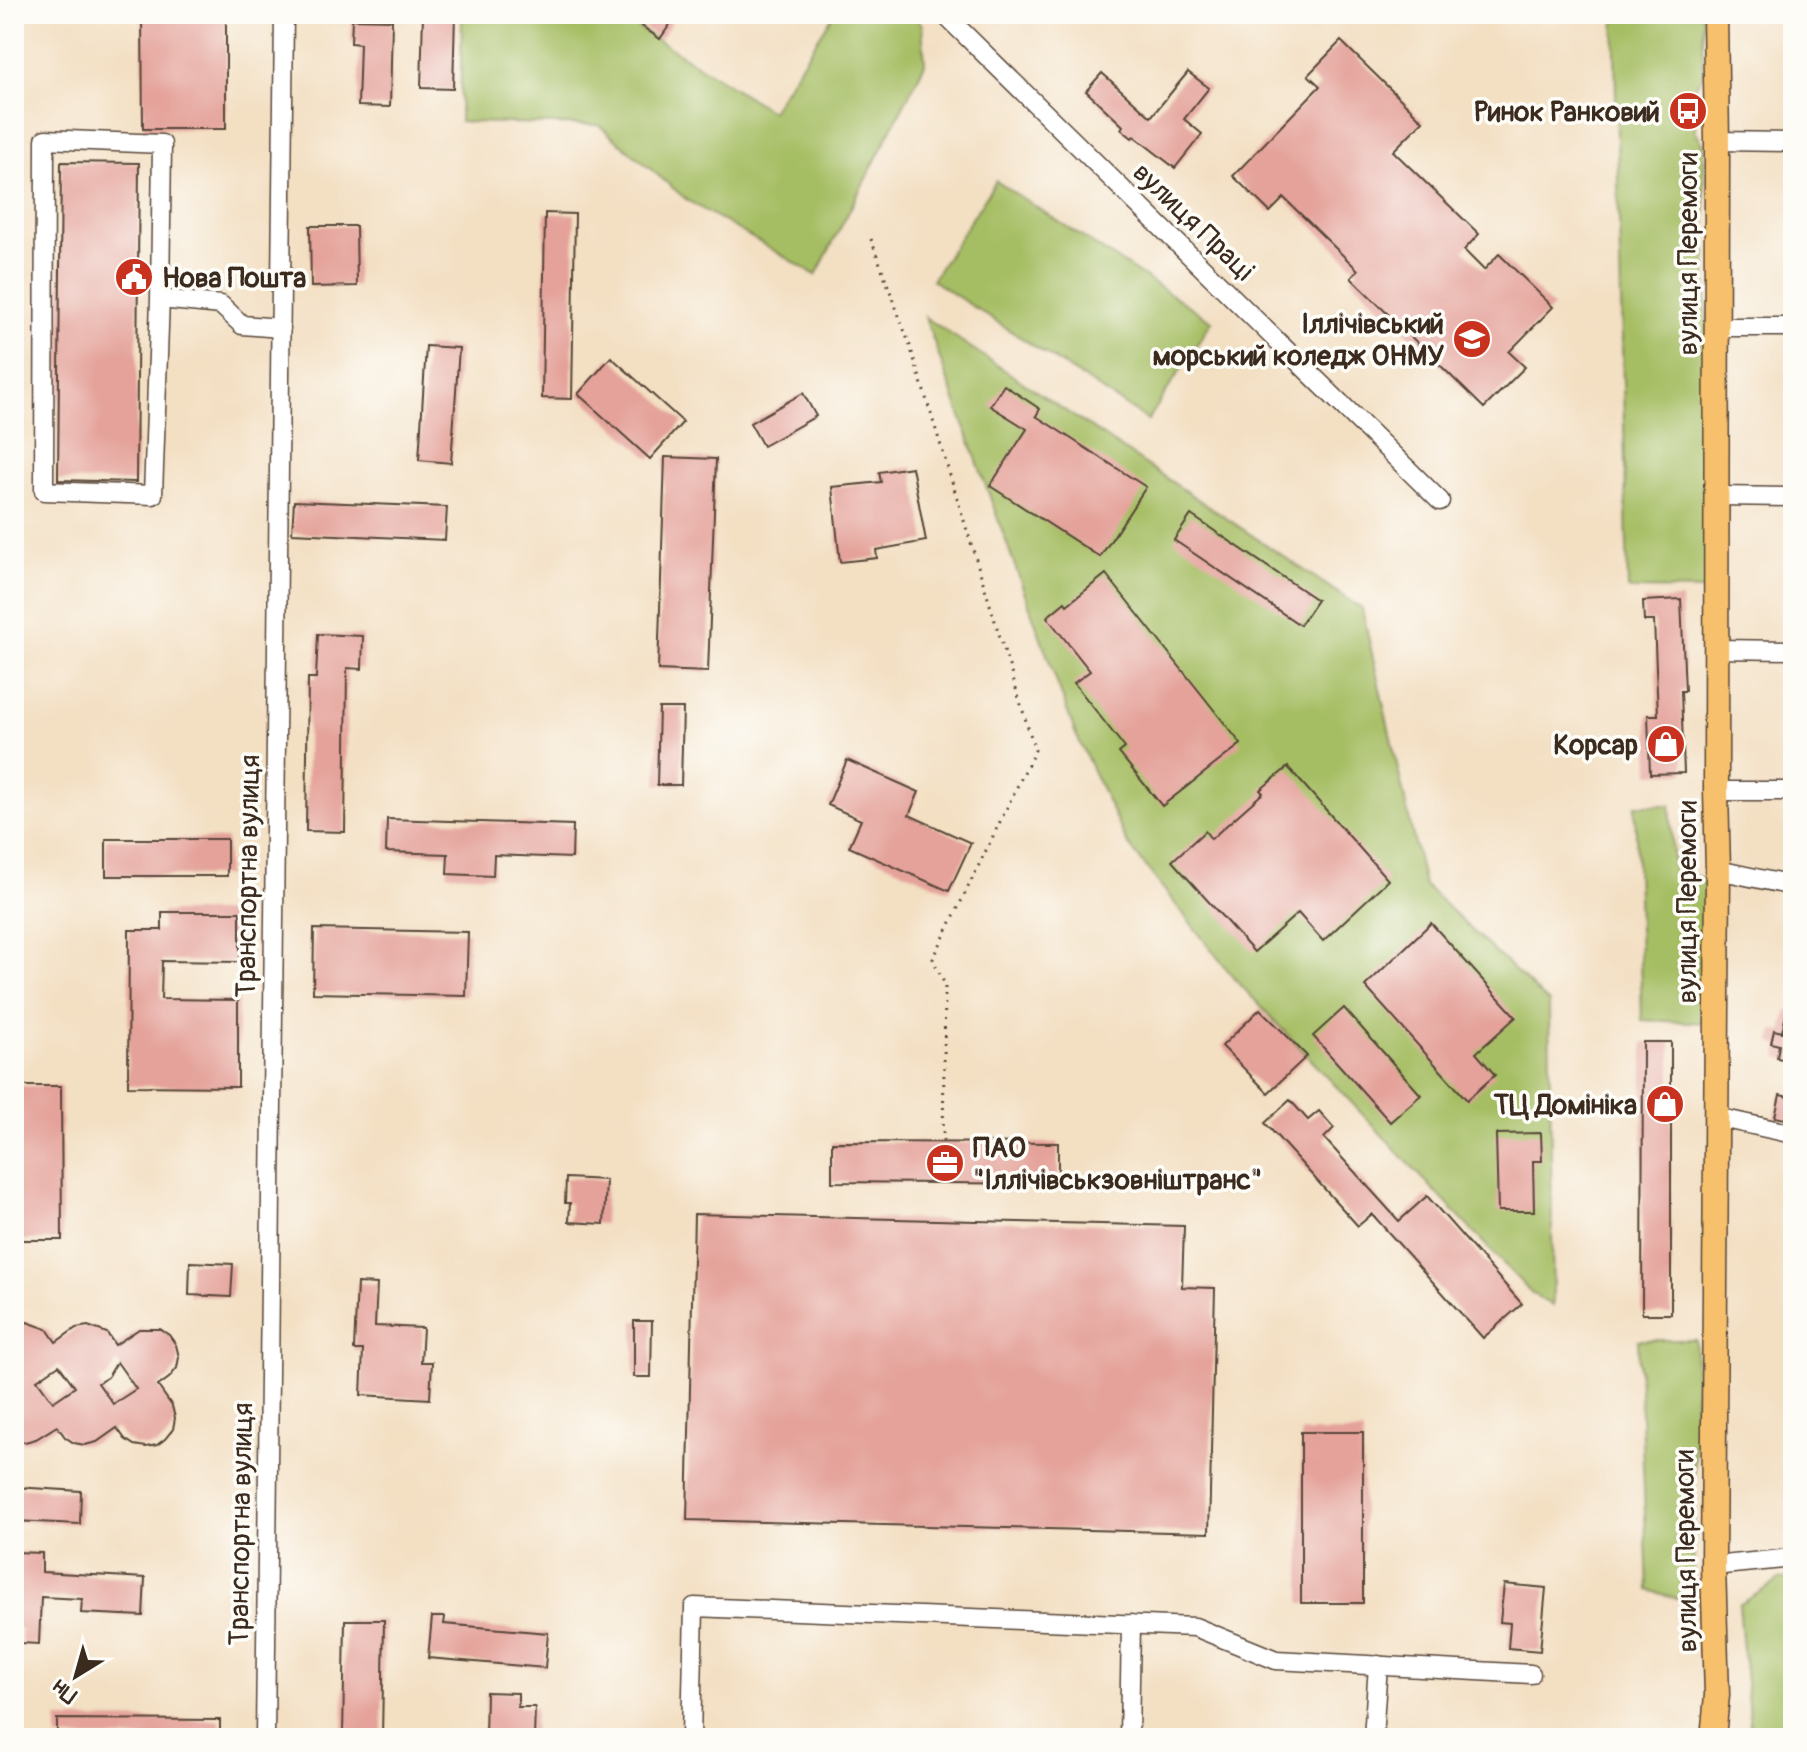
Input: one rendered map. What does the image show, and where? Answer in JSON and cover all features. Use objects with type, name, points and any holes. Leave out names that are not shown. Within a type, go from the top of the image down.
[{"type":"main road","name":"вулиця Перемоги","points":[[1713,1738],[1717,1695],[1713,1566],[1718,870],[1715,14]]},
{"type":"street","name":"Транспортна вулиця","points":[[265,1738],[284,14]]},
{"type":"street","name":"вулиця Праці","points":[[944,14],[1440,501]]},
{"type":"street","points":[[45,139],[162,144],[160,299],[153,495],[44,491],[45,139]]},
{"type":"street","points":[[1717,141],[1793,142]]},
{"type":"street","points":[[160,299],[221,305],[242,325],[281,328]]},
{"type":"street","points":[[1716,327],[1793,327]]},
{"type":"street","points":[[1716,496],[1793,497]]},
{"type":"street","points":[[1716,649],[1793,650]]},
{"type":"street","points":[[1716,791],[1793,791]]},
{"type":"street","points":[[1718,870],[1793,886]]},
{"type":"street","points":[[1716,1117],[1793,1134]]},
{"type":"street","points":[[1713,1566],[1793,1558]]},
{"type":"street","points":[[691,1738],[694,1607],[1195,1627],[1276,1660],[1531,1674]]},
{"type":"street","points":[[1129,1738],[1131,1624]]},
{"type":"street","points":[[1373,1738],[1378,1665]]},
{"type":"path","points":[[871,239],[910,346],[1035,750],[933,959],[945,985],[943,1143]]},
{"type":"green space","points":[[462,14],[616,14],[771,111],[834,14],[914,14],[922,25],[925,64],[816,275],[687,200],[599,125],[460,122]]},
{"type":"green space","points":[[1614,14],[1702,14],[1703,75],[1694,89],[1695,130],[1704,145],[1711,590],[1628,589]]},
{"type":"green space","points":[[996,181],[1212,321],[1148,420],[932,280]]},
{"type":"green space","points":[[925,317],[1362,609],[1424,885],[1549,1003],[1553,1306],[1531,1293],[1235,979],[1127,843],[1075,732]]},
{"type":"green space","points":[[1635,805],[1670,805],[1674,872],[1704,878],[1710,884],[1710,1023],[1642,1020]]},
{"type":"green space","points":[[1638,1340],[1696,1340],[1693,1603],[1648,1590]]},
{"type":"green space","points":[[1793,1578],[1792,1738],[1751,1738],[1739,1605],[1781,1579]]},
{"type":"building","points":[[142,14],[226,14],[226,129],[143,129]]},
{"type":"building","points":[[423,14],[455,14],[453,89],[421,88]]},
{"type":"building","points":[[625,14],[677,14],[660,39]]},
{"type":"building","points":[[352,19],[392,20],[390,107],[358,106],[360,44],[351,43]]},
{"type":"building","points":[[1341,41],[1423,121],[1393,151],[1479,234],[1464,250],[1484,270],[1499,254],[1553,307],[1509,352],[1525,367],[1484,408],[1351,278],[1358,270],[1284,198],[1270,212],[1233,176],[1320,86],[1308,75]]},
{"type":"building","points":[[1188,72],[1209,88],[1184,119],[1202,134],[1175,168],[1121,129],[1123,126],[1086,91],[1102,73],[1151,117]]},
{"type":"building","points":[[61,162],[139,163],[136,482],[58,480]]},
{"type":"building","points":[[545,213],[575,214],[572,399],[542,398]]},
{"type":"building","points":[[310,226],[356,226],[357,286],[311,287]]},
{"type":"building","points":[[426,346],[459,348],[451,463],[419,460]]},
{"type":"building","points":[[611,357],[683,422],[650,459],[578,394]]},
{"type":"building","points":[[1004,385],[1040,409],[1036,416],[1146,487],[1100,557],[990,486],[1027,429],[990,406]]},
{"type":"building","points":[[803,393],[816,416],[763,446],[750,423]]},
{"type":"building","points":[[665,457],[716,459],[708,672],[658,670]]},
{"type":"building","points":[[912,467],[926,541],[876,550],[877,558],[840,562],[832,487],[881,482],[879,472]]},
{"type":"building","points":[[294,501],[447,507],[445,540],[292,533]]},
{"type":"building","points":[[1191,515],[1317,600],[1300,625],[1174,540]]},
{"type":"building","points":[[1106,574],[1241,744],[1162,806],[1119,753],[1125,748],[1074,683],[1090,671],[1047,617]]},
{"type":"building","points":[[1681,599],[1685,691],[1681,691],[1684,773],[1650,774],[1648,715],[1658,715],[1654,621],[1644,621],[1643,601]]},
{"type":"building","points":[[318,634],[363,636],[362,669],[347,668],[345,832],[306,831],[308,678],[316,678]]},
{"type":"building","points":[[659,708],[683,708],[681,785],[657,785]]},
{"type":"building","points":[[847,760],[919,792],[909,815],[971,843],[949,891],[849,847],[861,820],[828,805]]},
{"type":"building","points":[[1288,767],[1388,880],[1323,941],[1298,913],[1254,952],[1172,861],[1205,831],[1211,839]]},
{"type":"building","points":[[387,819],[573,825],[572,858],[494,855],[493,876],[447,874],[448,854],[386,852]]},
{"type":"building","points":[[106,839],[227,839],[227,876],[106,876]]},
{"type":"building","points":[[162,912],[240,912],[240,962],[162,961],[161,999],[238,1000],[238,1087],[128,1086],[129,930],[162,930]]},
{"type":"building","points":[[1431,923],[1516,1017],[1476,1053],[1495,1075],[1467,1100],[1365,986]]},
{"type":"building","points":[[314,929],[468,932],[466,996],[313,993]]},
{"type":"building","points":[[1344,1008],[1421,1095],[1390,1122],[1313,1036]]},
{"type":"building","points":[[1260,1009],[1307,1056],[1268,1093],[1222,1046]]},
{"type":"building","points":[[1787,1010],[1793,1010],[1793,1061],[1777,1058],[1779,1045],[1771,1043],[1774,1030],[1782,1032]]},
{"type":"building","points":[[1643,1042],[1671,1042],[1671,1314],[1642,1314]]},
{"type":"building","points":[[14,1086],[61,1086],[62,1240],[14,1240]]},
{"type":"building","points":[[1780,1095],[1793,1098],[1791,1120],[1775,1117]]},
{"type":"building","points":[[1290,1100],[1308,1120],[1319,1111],[1334,1128],[1324,1138],[1399,1221],[1427,1196],[1522,1304],[1483,1338],[1372,1214],[1358,1226],[1265,1123]]},
{"type":"building","points":[[1541,1133],[1542,1161],[1533,1161],[1534,1211],[1498,1211],[1496,1134]]},
{"type":"building","name":"ПАО \"Іллічівськзовніштранс\"","points":[[832,1142],[1058,1143],[1058,1184],[832,1182]]},
{"type":"building","points":[[566,1178],[606,1180],[604,1224],[569,1222],[570,1203],[565,1203]]},
{"type":"building","points":[[694,1214],[1184,1226],[1182,1287],[1215,1288],[1209,1533],[687,1520]]},
{"type":"building","points":[[190,1262],[233,1264],[231,1297],[189,1295]]},
{"type":"building","points":[[357,1283],[377,1284],[375,1326],[423,1328],[421,1362],[432,1362],[430,1399],[361,1395],[363,1350],[354,1350]]},
{"type":"building","points":[[634,1321],[652,1321],[651,1377],[634,1377]]},
{"type":"building","points":[[27,1322],[47,1329],[56,1342],[76,1328],[88,1326],[107,1333],[115,1345],[139,1329],[160,1329],[176,1345],[179,1357],[177,1368],[158,1386],[172,1406],[175,1418],[173,1429],[157,1445],[146,1447],[134,1445],[117,1428],[97,1442],[85,1445],[65,1437],[57,1426],[36,1439],[25,1442],[14,1440],[14,1324]],"holes":[[[117,1362],[136,1389],[113,1404],[98,1383],[108,1377]],[[59,1365],[75,1387],[53,1402],[37,1380]]]},
{"type":"building","points":[[1301,1432],[1363,1432],[1363,1603],[1301,1603]]},
{"type":"building","points":[[14,1487],[81,1491],[80,1524],[14,1521]]},
{"type":"building","points":[[14,1552],[42,1553],[42,1572],[145,1578],[143,1616],[81,1613],[82,1599],[41,1597],[39,1644],[21,1643],[21,1629],[14,1628]]},
{"type":"building","points":[[1504,1584],[1546,1588],[1540,1651],[1508,1648],[1510,1623],[1500,1622]]},
{"type":"building","points":[[432,1617],[445,1617],[444,1624],[548,1633],[545,1668],[428,1658]]},
{"type":"building","points":[[345,1620],[384,1620],[382,1738],[343,1738]]},
{"type":"building","points":[[486,1692],[518,1693],[518,1707],[535,1707],[534,1738],[485,1738]]},
{"type":"building","points":[[57,1719],[220,1720],[220,1738],[57,1738]]},
{"type":"place","name":"Ринок Ранковий","points":[[1688,111]]},
{"type":"place","name":"Нова Пошта","points":[[134,277]]},
{"type":"place","name":"Іллічівський морський коледж ОНМУ","points":[[1472,339]]},
{"type":"place","name":"Корсар","points":[[1666,744]]},
{"type":"place","name":"ТЦ Домініка","points":[[1665,1104]]},
{"type":"place","name":"ПАО \"Іллічівськзовніштранс\"","points":[[945,1163]]}]
